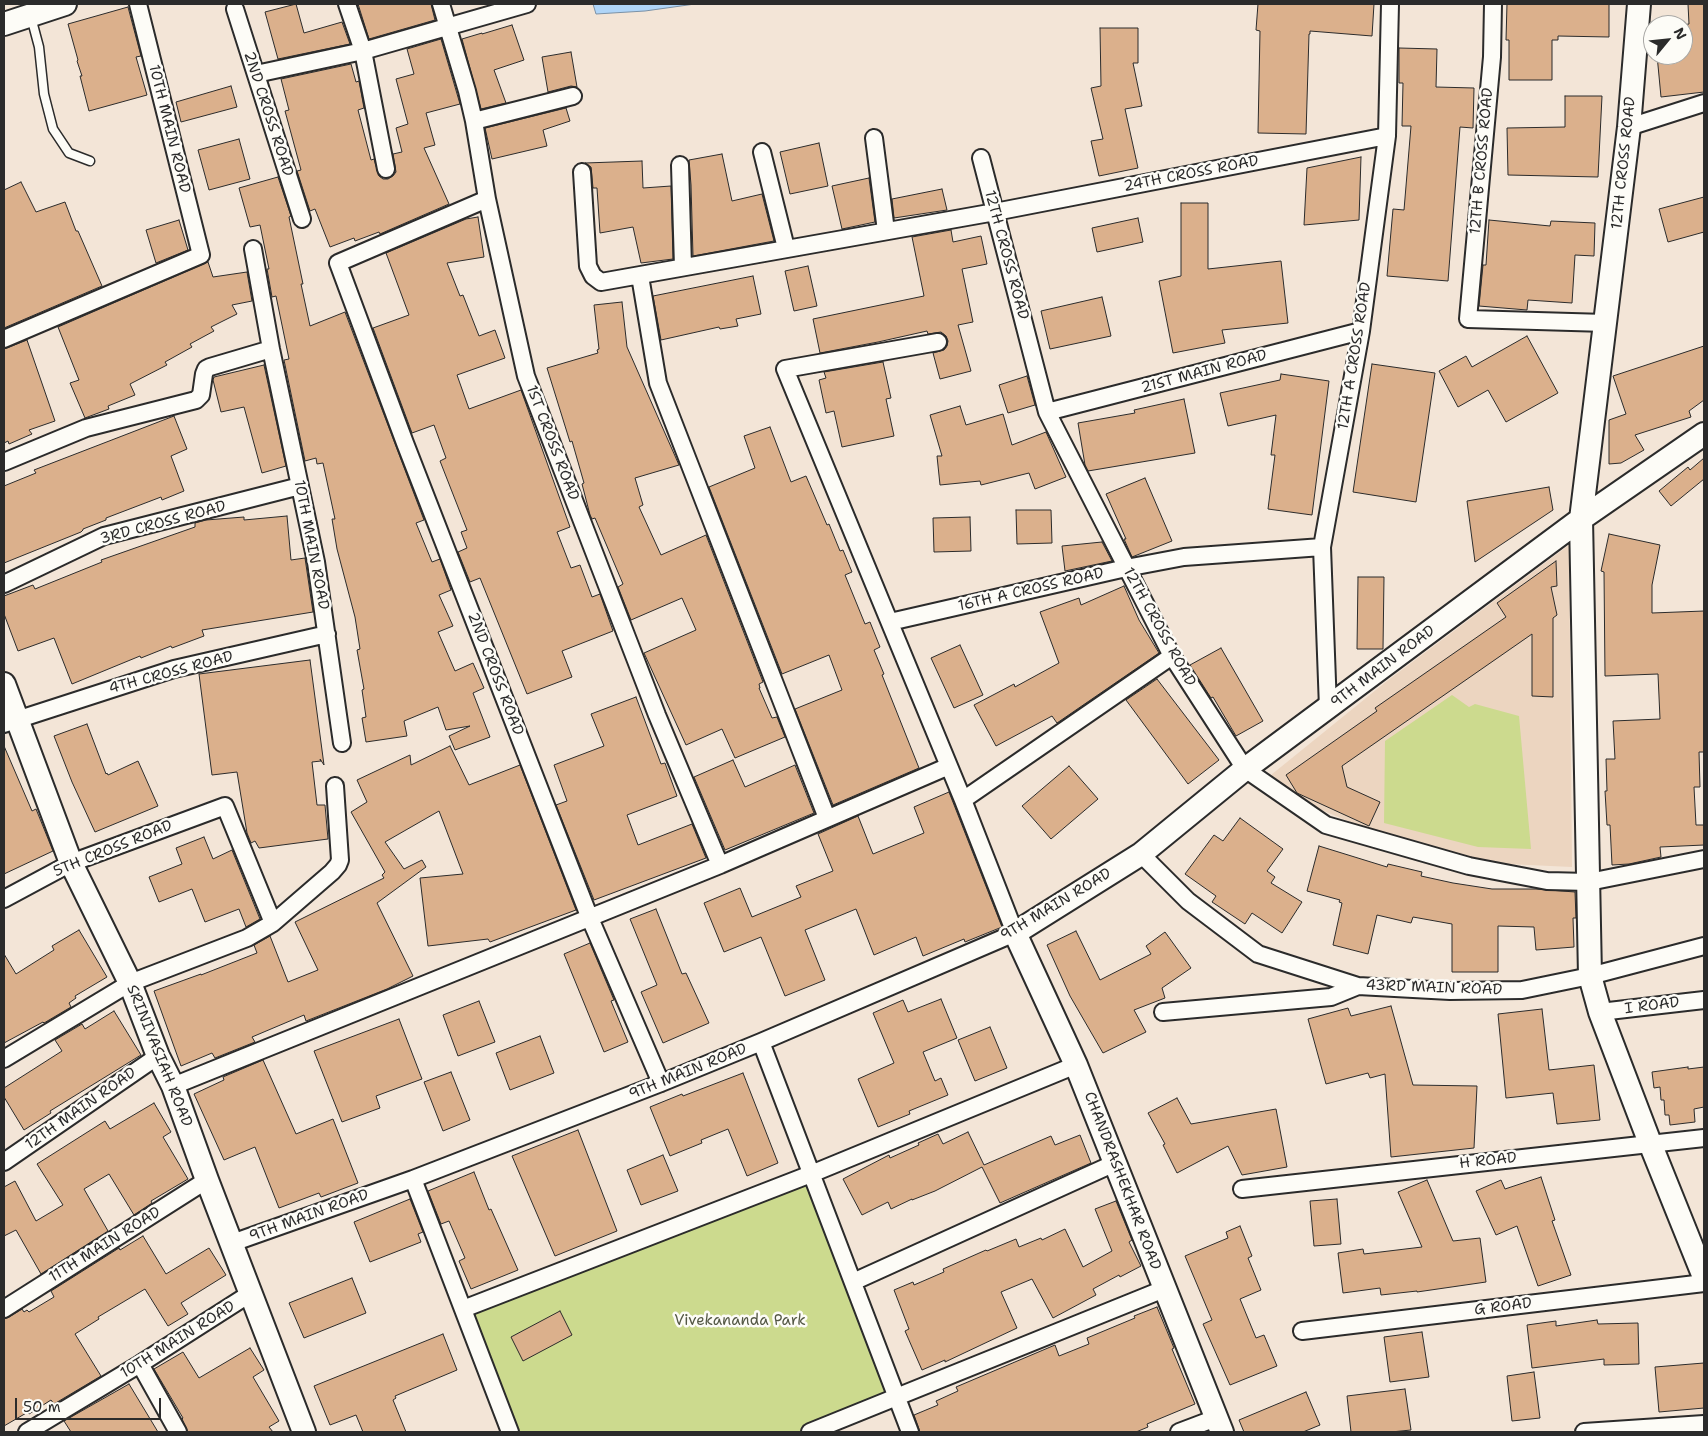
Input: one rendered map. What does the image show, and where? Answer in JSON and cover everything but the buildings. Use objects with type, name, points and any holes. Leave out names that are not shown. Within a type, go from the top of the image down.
[{"type":"street","points":[[4,24],[65,4]]},
{"type":"street","name":"10TH MAIN ROAD","points":[[4,339],[201,255],[138,4]]},
{"type":"street","points":[[347,4],[363,51],[386,169]]},
{"type":"street","name":"1ST CROSS ROAD","points":[[441,4],[474,121],[487,199],[526,376],[657,716],[720,865]]},
{"type":"street","points":[[256,74],[363,51],[527,4]]},
{"type":"street","name":"12TH A CROSS ROAD","points":[[1328,708],[1322,546],[1361,331],[1387,136],[1390,4]]},
{"type":"street","name":"12TH B CROSS ROAD","points":[[1493,4],[1492,57],[1468,319],[1606,323]]},
{"type":"street","name":"12TH CROSS ROAD","points":[[1639,4],[1629,126],[1581,520],[1590,976],[1600,1012],[1704,1277]]},
{"type":"street","name":"2ND CROSS ROAD","points":[[235,9],[302,219]]},
{"type":"street","points":[[474,121],[573,96]]},
{"type":"street","points":[[1629,126],[1704,103]]},
{"type":"street","name":"24TH CROSS ROAD","points":[[582,172],[588,266],[592,276],[601,282],[995,212],[1387,136]]},
{"type":"street","points":[[874,138],[886,231]]},
{"type":"street","points":[[762,152],[786,248]]},
{"type":"street","name":"12TH CROSS ROAD","points":[[981,158],[1047,412],[1172,656],[1245,770],[1326,825],[1469,866],[1547,881],[1589,882],[1704,859]]},
{"type":"street","points":[[680,166],[683,267]]},
{"type":"street","name":"2ND CROSS ROAD","points":[[487,199],[338,263],[409,452],[589,916],[661,1083]]},
{"type":"street","name":"10TH MAIN ROAD","points":[[253,249],[271,349],[316,562],[342,743]]},
{"type":"street","points":[[640,276],[658,384],[827,818]]},
{"type":"street","name":"21ST MAIN ROAD","points":[[1047,412],[1361,331]]},
{"type":"street","points":[[938,342],[785,370],[963,800],[1015,933]]},
{"type":"street","points":[[4,462],[86,428],[196,400],[201,395],[204,374],[210,367],[271,349]]},
{"type":"street","name":"9TH MAIN ROAD","points":[[232,1243],[413,1179],[661,1083],[1015,933],[1141,854],[1245,770],[1328,708],[1581,520],[1704,434]]},
{"type":"street","name":"3RD CROSS ROAD","points":[[4,584],[104,536],[300,486]]},
{"type":"street","name":"16TH A CROSS ROAD","points":[[890,622],[1126,568],[1184,557],[1322,546]]},
{"type":"street","name":"4TH CROSS ROAD","points":[[10,722],[174,669],[327,634]]},
{"type":"street","points":[[963,800],[1172,656]]},
{"type":"street","name":"SRINIVASIAH ROAD","points":[[4,684],[10,722],[71,863],[130,983],[158,1056],[173,1086],[304,1432]]},
{"type":"street","points":[[173,1086],[589,916],[720,865],[949,766]]},
{"type":"street","points":[[4,1059],[130,983],[247,938],[273,923],[338,865],[340,860],[335,786]]},
{"type":"street","name":"5TH CROSS ROAD","points":[[4,899],[71,863],[225,806],[273,923]]},
{"type":"street","name":"43RD MAIN ROAD","points":[[1141,854],[1188,901],[1258,954],[1358,986],[1450,991],[1522,990],[1590,976],[1704,946]]},
{"type":"street","name":"CHANDRASHEKHAR ROAD","points":[[1015,933],[1076,1065],[1219,1425]]},
{"type":"street","points":[[1163,1012],[1331,997],[1358,986]]},
{"type":"street","name":"I ROAD","points":[[1600,1012],[1704,1000]]},
{"type":"street","points":[[761,1042],[910,1432]]},
{"type":"street","name":"12TH MAIN ROAD","points":[[4,1162],[158,1056]]},
{"type":"street","points":[[463,1309],[811,1174],[1076,1065]]},
{"type":"street","name":"H ROAD","points":[[1242,1189],[1704,1138]]},
{"type":"street","points":[[852,1282],[1115,1163]]},
{"type":"street","points":[[413,1179],[510,1432]]},
{"type":"street","name":"11TH MAIN ROAD","points":[[4,1309],[207,1180]]},
{"type":"street","name":"G ROAD","points":[[1302,1331],[1704,1283]]},
{"type":"street","points":[[810,1432],[1164,1289]]},
{"type":"street","name":"10TH MAIN ROAD","points":[[37,1430],[251,1293]]},
{"type":"street","points":[[140,1364],[178,1432]]},
{"type":"street","points":[[1584,1432],[1704,1424]]},
{"type":"street","points":[[1179,1432],[1219,1425]]},
{"type":"lane","points":[[30,15],[39,47],[44,94],[53,129],[70,153],[90,162]]},
{"type":"shaded area","points":[[1569,545],[1572,867],[1507,864],[1475,859],[1443,852],[1370,830],[1297,800],[1271,775],[1387,681]]},
{"type":"green space","points":[[1452,695],[1469,707],[1475,704],[1519,716],[1531,849],[1478,847],[1384,823],[1385,741]]},
{"type":"green space","name":"Vivekananda Park","points":[[805,1176],[891,1400],[810,1432],[510,1432],[463,1309]]},
{"type":"water","points":[[593,4],[695,4],[645,11],[596,14]]}]
